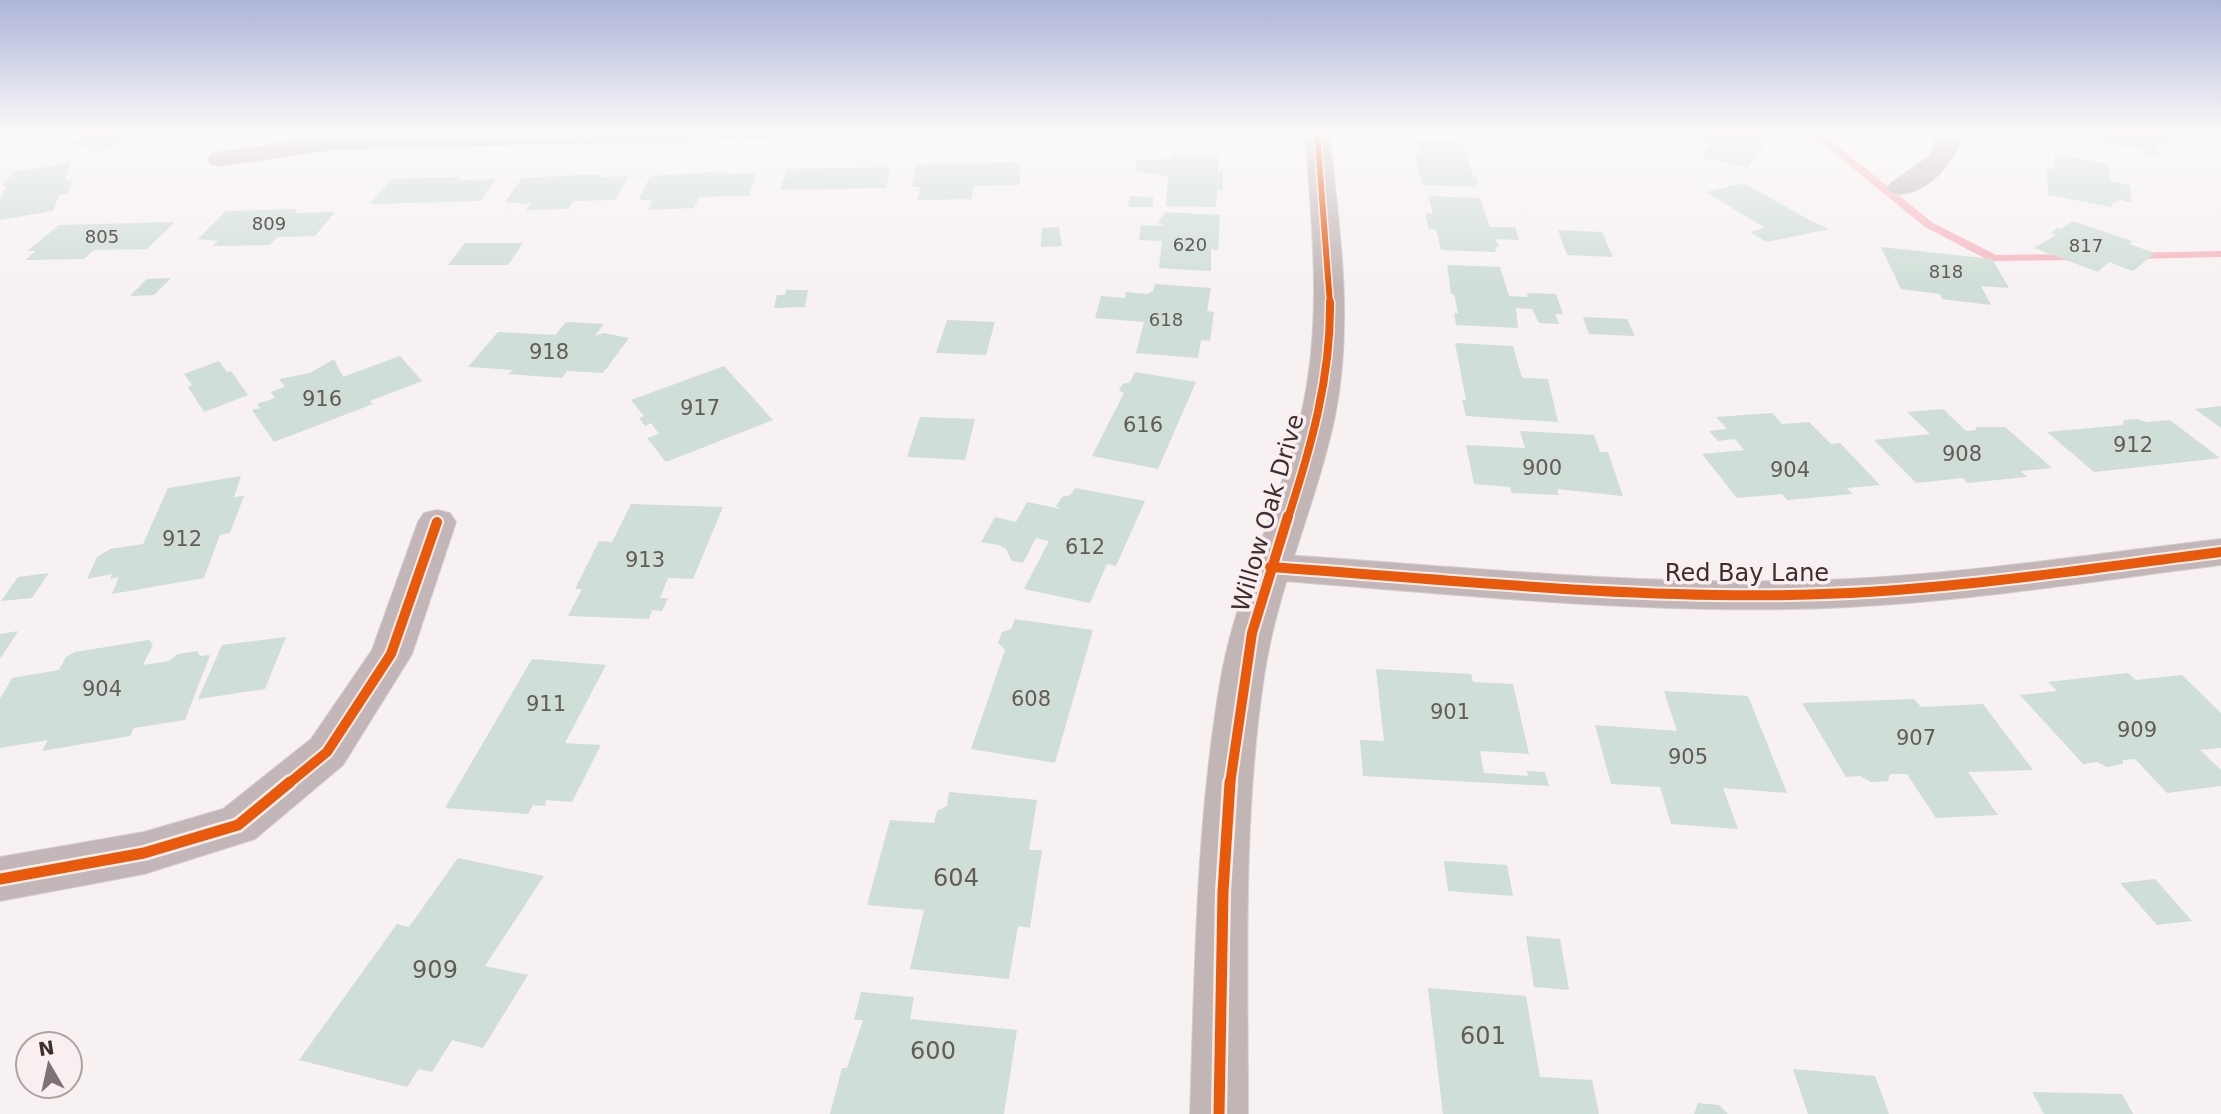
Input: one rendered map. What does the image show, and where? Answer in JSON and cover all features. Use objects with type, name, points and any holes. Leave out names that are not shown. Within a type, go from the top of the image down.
[{"type":"street","name":"Willow Oak Drive","points":[[1219,1114],[1224,836],[1244,669],[1270,567],[1322,394],[1333,314],[1322,183]]},
{"type":"street","points":[[1900,188],[1908,183]]},
{"type":"street","points":[[0,879],[144,853],[238,825],[268,801],[327,752],[391,654],[437,522]]},
{"type":"street","name":"Red Bay Lane","points":[[1270,567],[1645,591],[1788,595],[1878,591],[2221,552]]},
{"type":"building","points":[[72,183],[68,194],[59,195],[53,211],[0,220],[0,199],[6,186],[2,185]]},
{"type":"building","points":[[388,183],[493,183],[481,201],[370,204]]},
{"type":"building","points":[[518,183],[625,183],[615,200],[573,201],[568,209],[526,210],[532,201],[527,204],[505,202]]},
{"type":"building","points":[[647,183],[754,183],[749,196],[699,197],[694,208],[648,210],[652,201],[639,199]]},
{"type":"building","points":[[782,183],[887,183],[886,188],[780,190]]},
{"type":"building","points":[[913,183],[1020,183],[973,186],[972,199],[917,200],[920,187],[912,187]]},
{"type":"building","points":[[1168,183],[1223,183],[1223,190],[1217,190],[1216,207],[1166,206]]},
{"type":"building","points":[[1422,183],[1477,183],[1476,187]]},
{"type":"building","points":[[1744,183],[1829,229],[1767,242],[1750,232],[1765,228],[1706,192]]},
{"type":"building","points":[[2048,183],[2120,183],[2130,185],[2132,203],[2117,199],[2117,203],[2112,203],[2112,207],[2048,195]]},
{"type":"building","points":[[1130,196],[1153,197],[1153,207],[1128,207]]},
{"type":"building","points":[[1428,196],[1480,198],[1490,227],[1515,227],[1519,240],[1495,239],[1499,246],[1495,247],[1496,252],[1441,250],[1436,229],[1429,229],[1425,213],[1433,214]]},
{"type":"building","points":[[298,209],[294,213],[335,212],[315,236],[277,237],[270,245],[213,246],[218,241],[198,239],[226,211]]},
{"type":"building","points":[[1165,212],[1220,215],[1218,250],[1211,249],[1211,271],[1159,268],[1162,241],[1139,240],[1141,225],[1164,226],[1158,222]]},
{"type":"building","points":[[2073,221],[2132,241],[2129,244],[2155,253],[2133,271],[2109,262],[2098,272],[2034,248],[2056,235],[2051,233],[2057,228],[2061,229]]},
{"type":"building","points":[[175,222],[147,249],[94,250],[84,259],[25,260],[36,251],[27,251],[59,225]]},
{"type":"building","points":[[1059,227],[1062,246],[1041,247],[1042,228]]},
{"type":"building","points":[[1558,230],[1602,232],[1613,257],[1567,255]]},
{"type":"building","points":[[465,243],[523,243],[508,265],[448,265]]},
{"type":"building","points":[[1881,247],[1992,259],[2009,288],[1981,286],[1991,305],[1942,299],[1940,294],[1901,289]]},
{"type":"building","points":[[1447,265],[1500,267],[1509,296],[1528,297],[1527,293],[1556,294],[1563,314],[1555,314],[1559,324],[1539,323],[1532,309],[1516,308],[1518,328],[1456,325],[1454,313],[1458,313],[1454,294],[1451,294]]},
{"type":"building","points":[[171,278],[154,295],[130,296],[147,279]]},
{"type":"building","points":[[1155,284],[1211,288],[1207,311],[1214,312],[1210,341],[1201,340],[1198,358],[1136,353],[1144,322],[1095,318],[1101,296],[1125,298],[1126,292],[1147,294],[1153,291]]},
{"type":"building","points":[[786,290],[808,290],[805,307],[774,308],[777,295],[785,295]]},
{"type":"building","points":[[1583,317],[1627,319],[1635,336],[1589,334]]},
{"type":"building","points":[[947,320],[995,322],[986,355],[936,353]]},
{"type":"building","points":[[566,322],[604,324],[595,336],[604,333],[629,338],[603,373],[567,371],[562,378],[508,374],[513,370],[468,367],[498,332],[555,335]]},
{"type":"building","points":[[1455,343],[1513,346],[1522,378],[1548,379],[1558,422],[1466,416],[1462,400],[1466,400]]},
{"type":"building","points":[[400,356],[422,381],[370,401],[373,404],[274,442],[252,410],[260,408],[257,404],[275,398],[271,392],[285,387],[279,379],[310,373],[334,359],[343,377]]},
{"type":"building","points":[[219,361],[227,372],[231,371],[248,395],[204,412],[188,387],[192,385],[184,374]]},
{"type":"building","points":[[724,366],[773,420],[666,462],[647,438],[659,434],[651,423],[645,426],[639,418],[644,416],[631,400]]},
{"type":"building","points":[[1135,372],[1196,382],[1158,469],[1092,456],[1124,393],[1119,390],[1123,384],[1130,382]]},
{"type":"building","points":[[2221,406],[2221,428],[2195,409]]},
{"type":"building","points":[[1943,409],[1966,431],[1976,430],[1976,427],[2005,427],[2052,468],[2021,471],[2027,477],[1967,483],[1963,478],[1916,483],[1874,440],[1930,434],[1907,412]]},
{"type":"building","points":[[1772,413],[1782,424],[1809,422],[1831,444],[1840,443],[1880,485],[1847,488],[1853,494],[1787,500],[1782,494],[1737,498],[1702,454],[1744,450],[1735,439],[1718,441],[1709,431],[1727,429],[1716,417]]},
{"type":"building","points":[[920,417],[975,419],[965,460],[907,457]]},
{"type":"building","points":[[2137,419],[2147,422],[2170,420],[2220,458],[2094,472],[2047,432],[2123,425],[2124,420]]},
{"type":"building","points":[[1520,431],[1594,435],[1600,452],[1608,452],[1623,496],[1557,489],[1559,495],[1512,493],[1510,487],[1474,484],[1466,445],[1525,448]]},
{"type":"building","points":[[241,476],[234,497],[244,496],[230,533],[220,535],[204,578],[112,594],[119,577],[110,579],[112,574],[87,579],[97,557],[110,549],[143,544],[168,488]]},
{"type":"building","points":[[1075,488],[1145,501],[1116,566],[1107,564],[1090,603],[1024,589],[1049,541],[1036,538],[1023,563],[1012,561],[1006,549],[999,545],[981,542],[995,517],[1016,522],[1027,502],[1061,509],[1056,506],[1062,497],[1070,495]]},
{"type":"building","points":[[631,504],[723,507],[693,579],[668,578],[660,598],[668,598],[662,611],[652,610],[649,619],[568,616],[582,589],[575,589],[599,541],[612,542]]},
{"type":"building","points":[[49,573],[32,598],[1,601],[18,577]]},
{"type":"building","points":[[1015,619],[1093,630],[1055,763],[971,749],[1005,650],[998,643],[1002,632],[1011,629]]},
{"type":"building","points":[[18,631],[0,659],[0,634]]},
{"type":"building","points":[[286,637],[265,689],[198,699],[222,645]]},
{"type":"building","points":[[149,640],[153,645],[143,665],[169,661],[178,654],[197,651],[200,656],[210,655],[185,720],[134,728],[130,736],[42,751],[48,740],[0,748],[0,699],[12,678],[59,670],[66,657],[75,652]]},
{"type":"building","points":[[532,659],[606,665],[565,743],[601,745],[572,802],[546,800],[545,806],[533,805],[528,814],[445,808]]},
{"type":"building","points":[[1376,669],[1471,674],[1473,682],[1513,684],[1529,754],[1480,751],[1484,773],[1528,776],[1527,771],[1545,772],[1549,786],[1363,776],[1360,740],[1384,741]]},
{"type":"building","points":[[2128,673],[2136,680],[2182,675],[2221,713],[2221,748],[2200,750],[2221,770],[2221,786],[2167,793],[2135,759],[2123,760],[2123,764],[2107,767],[2097,762],[2083,764],[2020,695],[2057,691],[2048,682]]},
{"type":"building","points":[[1664,691],[1748,696],[1787,793],[1723,788],[1738,829],[1671,824],[1660,787],[1611,784],[1595,725],[1677,731]]},
{"type":"building","points":[[1914,699],[1921,707],[1983,704],[2033,770],[1968,772],[1998,815],[1936,818],[1907,774],[1890,774],[1888,781],[1871,782],[1860,776],[1846,777],[1802,703]]},
{"type":"building","points":[[949,792],[1037,800],[1029,850],[1042,850],[1030,928],[1018,926],[1009,979],[910,969],[924,910],[867,905],[890,820],[934,823],[937,811],[947,806]]},
{"type":"building","points":[[458,858],[544,876],[485,966],[528,975],[483,1048],[452,1040],[432,1072],[419,1069],[407,1087],[299,1060],[397,924],[409,927]]},
{"type":"building","points":[[1444,861],[1507,865],[1513,896],[1448,891]]},
{"type":"building","points":[[2155,879],[2192,921],[2157,925],[2120,883]]},
{"type":"building","points":[[1526,936],[1560,939],[1569,990],[1534,987]]},
{"type":"building","points":[[1428,988],[1526,996],[1540,1077],[1592,1080],[1599,1114],[1443,1114]]},
{"type":"building","points":[[861,992],[914,997],[910,1019],[1017,1030],[1004,1114],[830,1114],[842,1068],[847,1068],[863,1020],[854,1020]]},
{"type":"building","points":[[1793,1069],[1875,1076],[1889,1114],[1808,1114]]},
{"type":"building","points":[[2032,1092],[2122,1094],[2133,1114],[2044,1114]]},
{"type":"building","points":[[1698,1103],[1719,1105],[1728,1114],[1694,1114]]},
{"type":"waterway","points":[[1877,183],[1929,225],[1994,259],[2080,257]]},
{"type":"waterway","points":[[2130,256],[2221,254]]},
{"type":"cycle path","points":[[1219,1114],[1223,892],[1236,725],[1252,633],[1308,453],[1325,379],[1329,348],[1330,286],[1322,183]]},
{"type":"cycle path","points":[[0,879],[144,853],[238,825],[327,752],[391,654],[437,522]]},
{"type":"cycle path","points":[[1270,567],[1594,590],[1789,595],[1951,585],[2221,552]]}]
